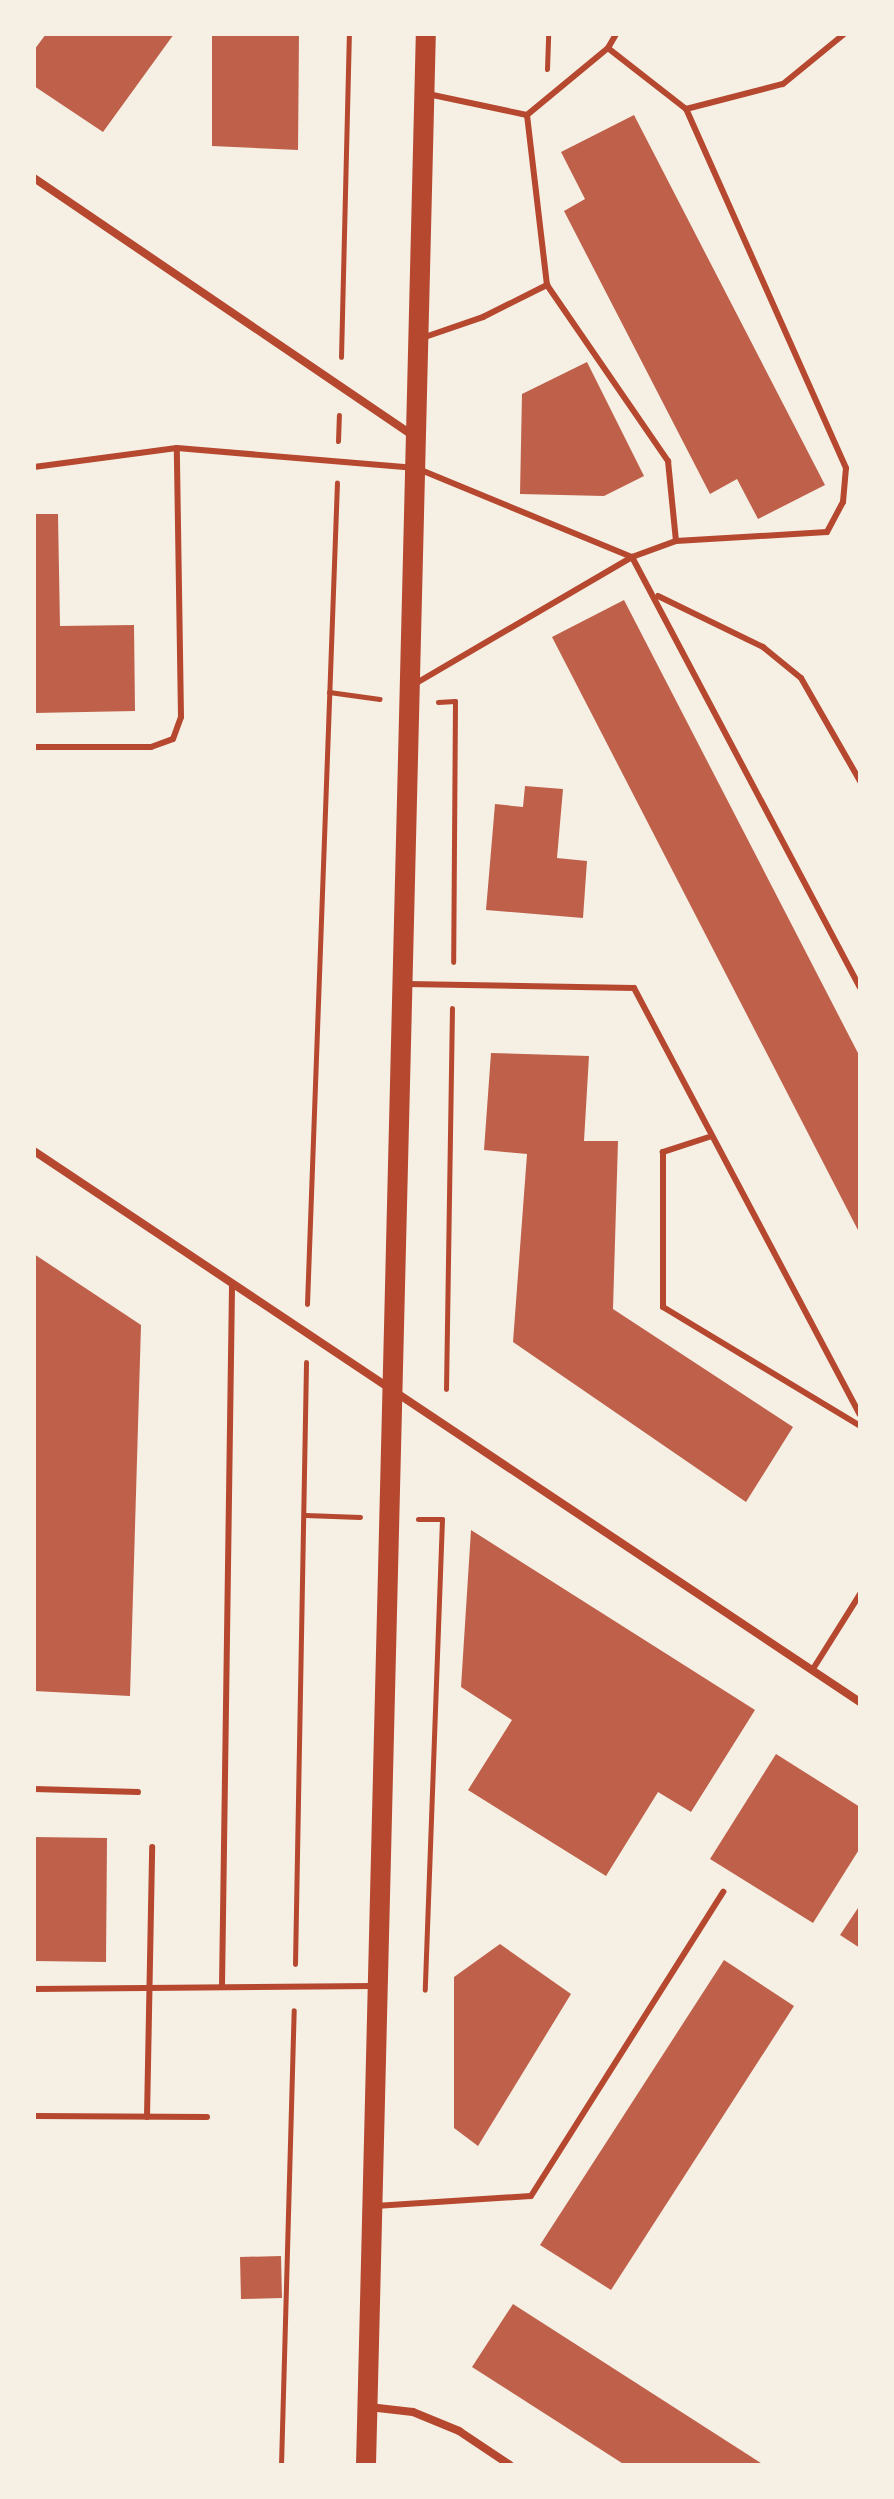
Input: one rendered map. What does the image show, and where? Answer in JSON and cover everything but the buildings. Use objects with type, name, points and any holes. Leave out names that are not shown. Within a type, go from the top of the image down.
[{"type":"main road","points":[[366,2465],[375,2206],[426,34]]},
{"type":"street","points":[[34,178],[416,438]]},
{"type":"street","points":[[34,1151],[860,1702]]},
{"type":"street","points":[[368,2407],[413,2412],[447,2426],[510,2465]]},
{"type":"lane","points":[[527,115],[608,48],[616,34]]},
{"type":"lane","points":[[686,109],[783,84],[844,34]]},
{"type":"lane","points":[[410,695],[632,557],[676,541],[827,532],[843,502],[846,468],[686,109],[608,48]]},
{"type":"lane","points":[[425,94],[527,115]]},
{"type":"lane","points":[[527,115],[547,285],[668,461],[676,541]]},
{"type":"lane","points":[[420,338],[483,317],[547,285]]},
{"type":"lane","points":[[34,747],[151,747],[173,739],[181,717],[177,448]]},
{"type":"lane","points":[[34,467],[177,448],[416,468],[632,557],[656,595],[860,987]]},
{"type":"lane","points":[[656,595],[763,647],[801,678],[860,781]]},
{"type":"lane","points":[[404,984],[634,988],[860,1414]]},
{"type":"lane","points":[[712,1136],[663,1152],[663,1307],[860,1426]]},
{"type":"lane","points":[[222,1986],[232,1284]]},
{"type":"lane","points":[[813,1669],[860,1594]]},
{"type":"lane","points":[[34,1789],[138,1792]]},
{"type":"lane","points":[[147,2117],[152,1847]]},
{"type":"lane","points":[[375,2206],[531,2196],[723,1892]]},
{"type":"lane","points":[[34,1989],[295,1984],[380,1986]]},
{"type":"lane","points":[[34,2116],[207,2117]]},
{"type":"path","points":[[281,2465],[295,1984],[306,1333],[338,460],[349,34]]},
{"type":"path","points":[[329,692],[410,695],[455,701],[446,1389]]},
{"type":"path","points":[[425,1990],[442,1519]]}]
